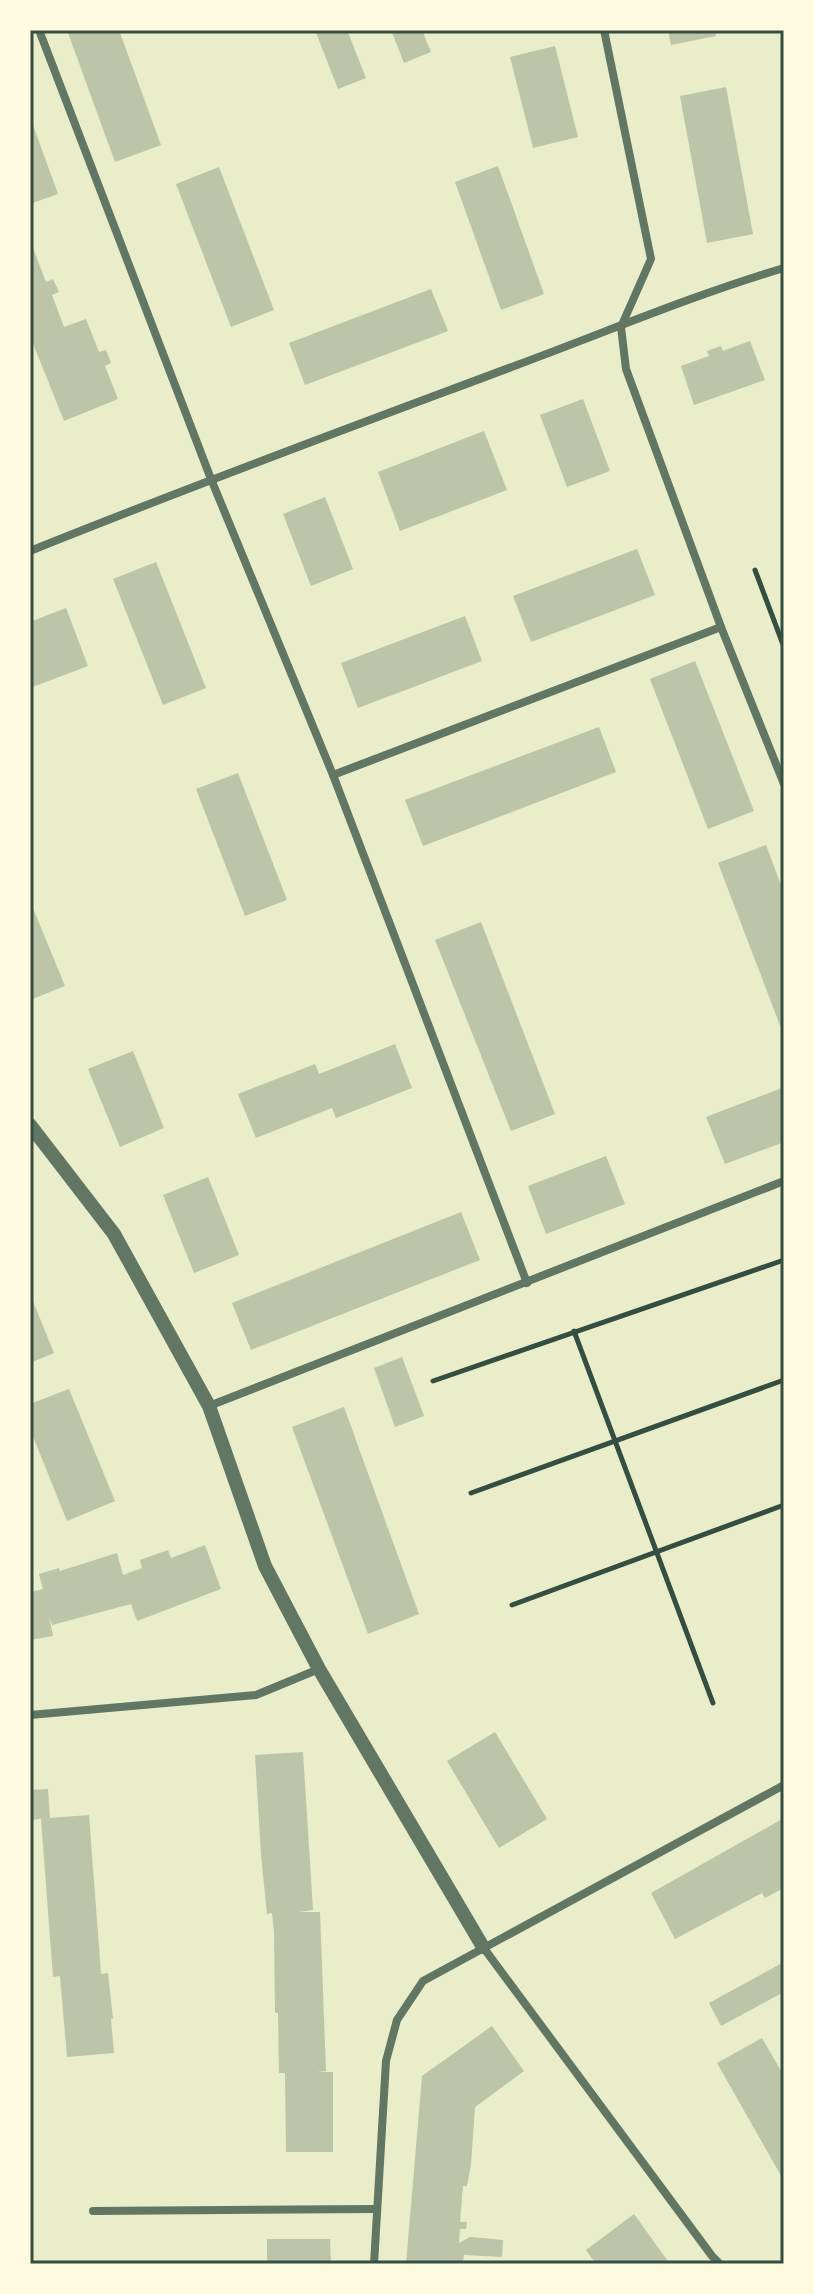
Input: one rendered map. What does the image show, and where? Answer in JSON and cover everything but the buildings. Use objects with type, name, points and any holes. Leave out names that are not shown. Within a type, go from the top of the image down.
[{"type":"street","points":[[39,30],[211,479],[333,775],[527,1283]]},
{"type":"street","points":[[604,30],[651,259],[621,327],[626,369],[721,627],[784,784]]},
{"type":"street","points":[[30,551],[211,479],[621,327],[720,287],[784,268]]},
{"type":"street","points":[[333,775],[721,627]]},
{"type":"street","points":[[30,1125],[114,1234],[209,1406],[265,1566],[319,1669],[483,1947],[702,2244],[720,2264]]},
{"type":"street","points":[[209,1406],[784,1181]]},
{"type":"street","points":[[30,1715],[256,1695],[319,1669]]},
{"type":"street","points":[[374,2264],[386,2061],[397,2020],[423,1981],[784,1785]]},
{"type":"street","points":[[93,2211],[376,2209]]},
{"type":"path","points":[[755,570],[784,647]]},
{"type":"path","points":[[433,1381],[784,1260]]},
{"type":"path","points":[[574,1331],[713,1703]]},
{"type":"path","points":[[471,1493],[784,1380]]},
{"type":"path","points":[[512,1605],[784,1505]]}]
